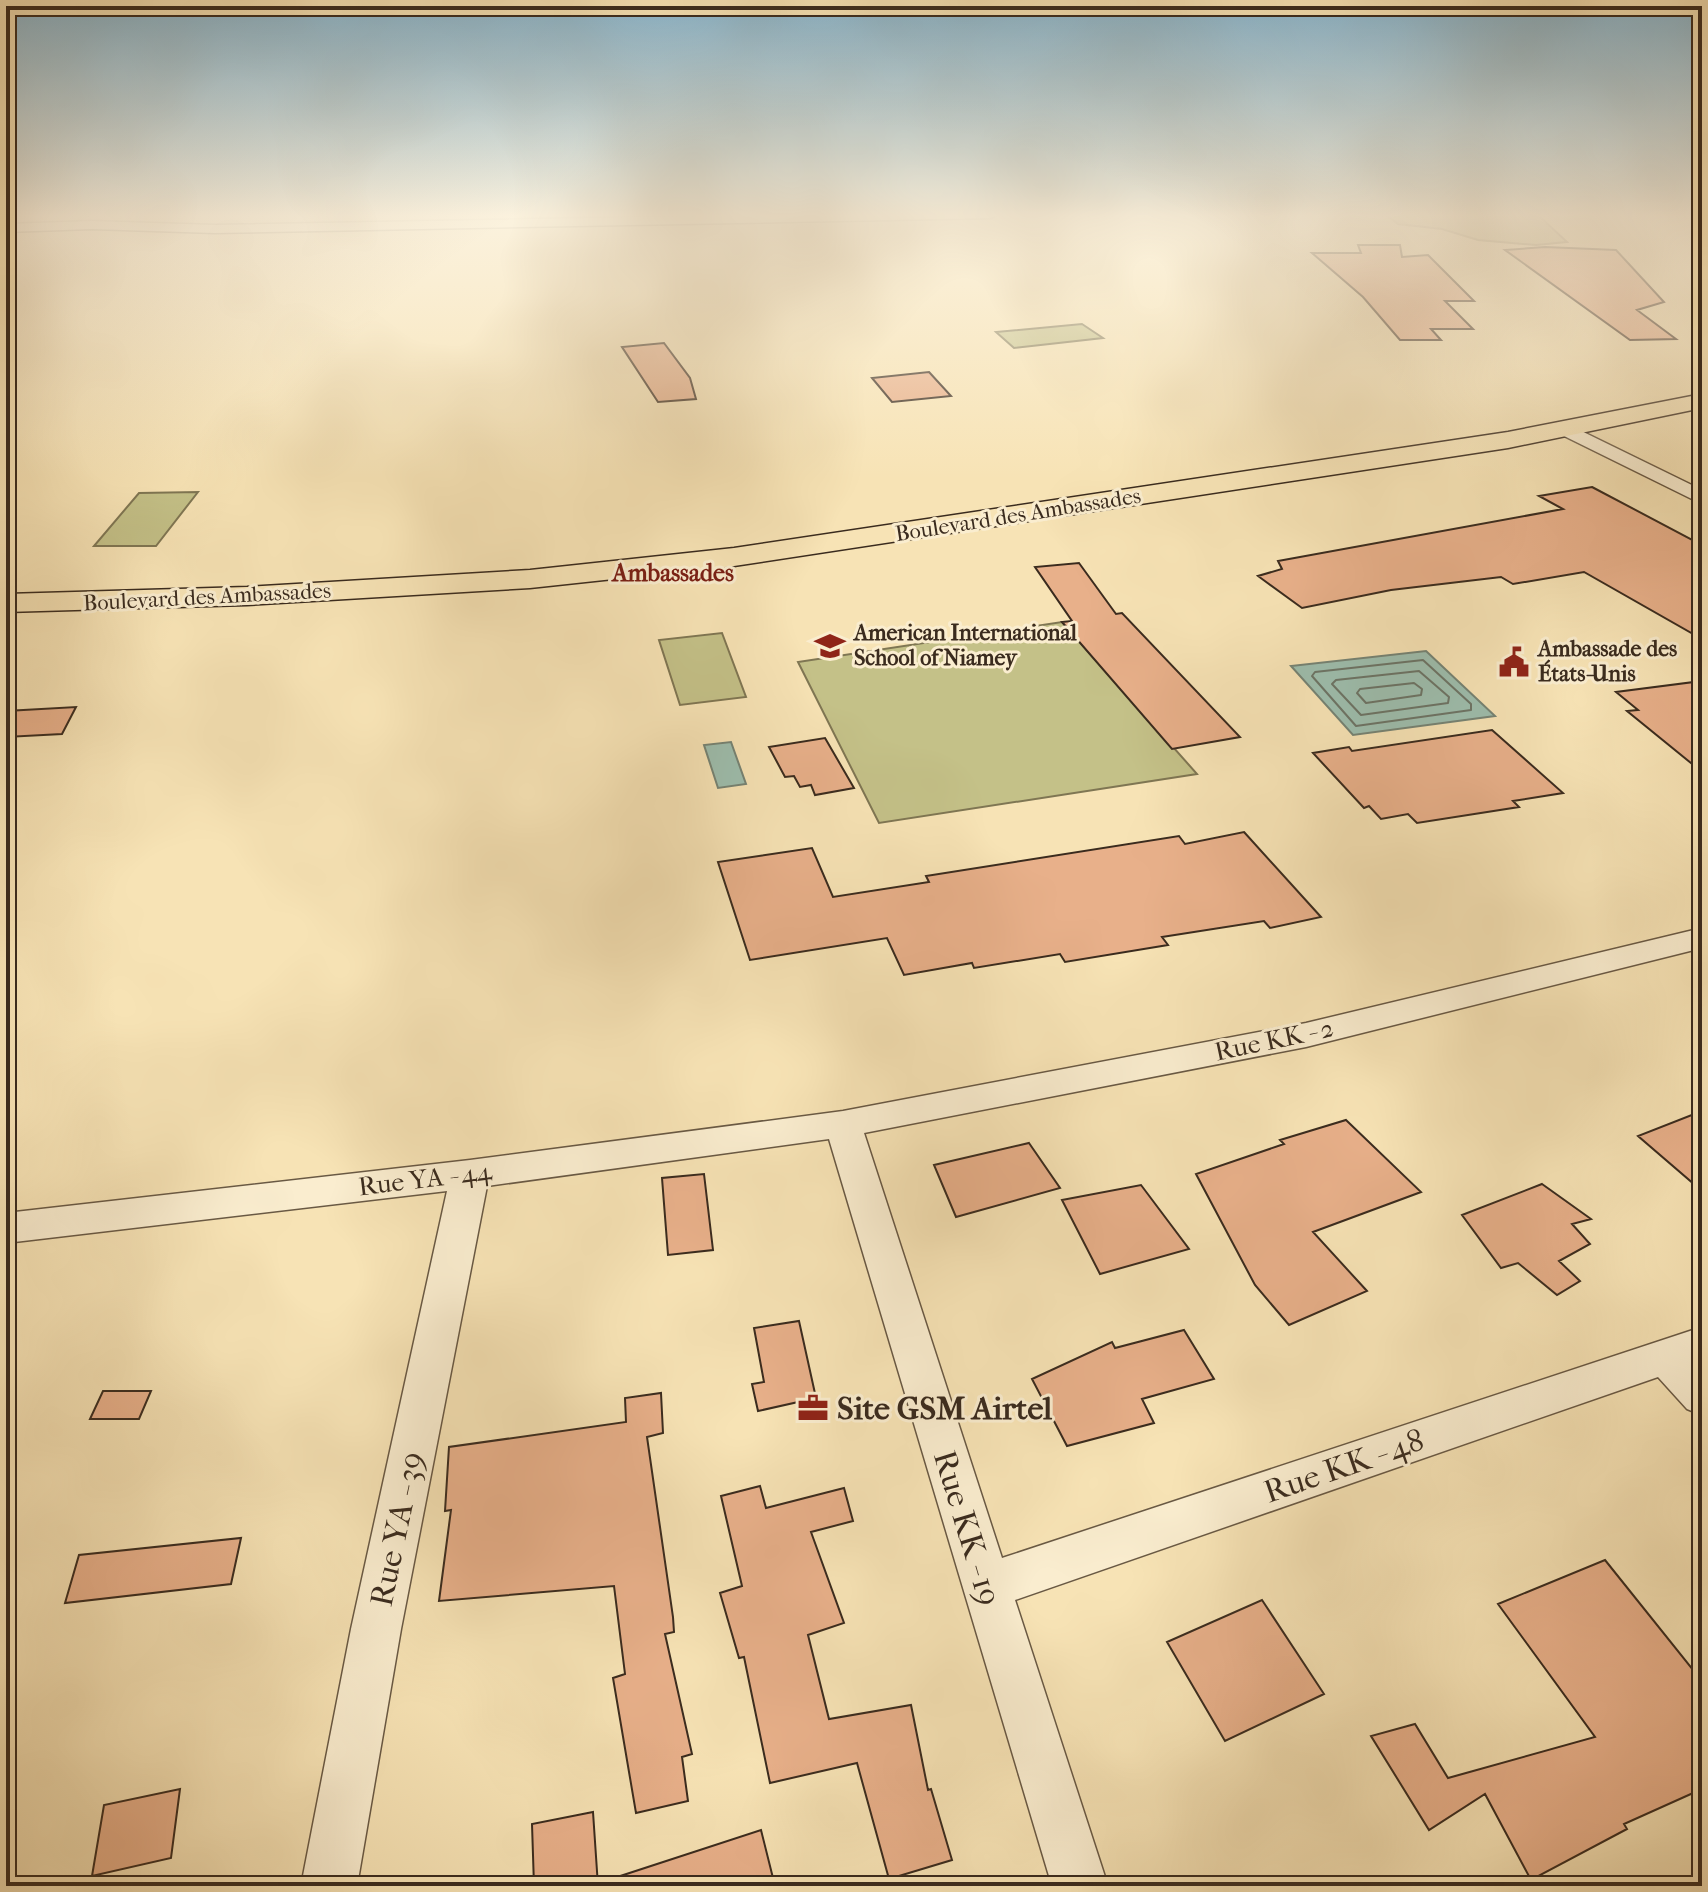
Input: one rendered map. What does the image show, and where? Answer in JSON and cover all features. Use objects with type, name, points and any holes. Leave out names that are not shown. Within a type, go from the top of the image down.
[{"type":"main road","name":"Boulevard des Ambassades","points":[[6,603],[96,603],[408,587],[530,579],[734,557],[1567,430],[1702,401]]},
{"type":"main road","name":"Boulevard des Ambassades","points":[[408,587],[788,538],[1278,466],[1551,422],[1624,417]]},
{"type":"street","points":[[1567,430],[1702,498]]},
{"type":"street","name":"Rue KK - 2","points":[[843,1124],[1306,1035],[1698,943]]},
{"type":"street","name":"Rue YA - 44","points":[[6,1228],[470,1174],[843,1124]]},
{"type":"street","name":"Rue KK - 19","points":[[843,1124],[1080,1886]]},
{"type":"street","name":"Rue YA - 39","points":[[329,1886],[376,1629],[470,1174]]},
{"type":"street","points":[[1684,1350],[1702,1396]]},
{"type":"street","name":"Rue KK - 48","points":[[985,1587],[1684,1350]]},
{"type":"shaded area","points":[[1082,324],[1103,338],[1014,348],[996,332]]},
{"type":"shaded area","points":[[198,492],[156,546],[94,546],[139,493]]},
{"type":"shaded area","points":[[1062,622],[1197,774],[879,823],[798,662]]},
{"type":"shaded area","points":[[722,633],[746,697],[680,705],[659,640]]},
{"type":"water","points":[[1426,651],[1495,716],[1353,735],[1291,666]]},
{"type":"water","points":[[731,742],[746,784],[718,788],[704,745]]},
{"type":"building","points":[[1368,302],[1446,302],[1473,329],[1431,329],[1441,340],[1400,340]]},
{"type":"building","points":[[1578,302],[1663,302],[1637,310],[1676,339],[1630,340]]},
{"type":"building","points":[[664,343],[690,378],[696,399],[658,402],[622,347]]},
{"type":"building","points":[[929,372],[951,396],[892,402],[872,378]]},
{"type":"building","points":[[1592,487],[1702,545],[1702,639],[1584,572],[1513,584],[1501,577],[1391,590],[1302,608],[1258,576],[1282,569],[1278,561],[1563,509],[1539,496]]},
{"type":"building","points":[[1079,563],[1116,614],[1122,613],[1240,737],[1172,749],[1062,622],[1072,621],[1035,567]]},
{"type":"building","points":[[1702,681],[1702,772],[1627,711],[1638,710],[1616,692]]},
{"type":"building","points":[[76,707],[62,734],[6,737],[6,711]]},
{"type":"building","points":[[1492,730],[1563,793],[1513,801],[1519,807],[1417,823],[1408,814],[1381,819],[1369,806],[1364,808],[1313,753],[1349,747],[1352,751]]},
{"type":"building","points":[[825,738],[854,788],[815,795],[811,785],[800,787],[794,776],[785,777],[769,747]]},
{"type":"building","points":[[1244,832],[1321,917],[1270,928],[1264,921],[1162,937],[1168,945],[1065,962],[1060,954],[974,968],[972,963],[904,975],[887,938],[750,960],[718,862],[812,848],[833,897],[929,882],[926,876],[1179,836],[1185,844]]},
{"type":"building","points":[[1702,1111],[1702,1191],[1638,1136]]},
{"type":"building","points":[[1346,1120],[1421,1192],[1313,1232],[1367,1291],[1289,1325],[1255,1285],[1196,1174],[1284,1144],[1280,1140]]},
{"type":"building","points":[[1029,1143],[1060,1188],[956,1217],[934,1165]]},
{"type":"building","points":[[704,1174],[713,1250],[668,1255],[662,1178]]},
{"type":"building","points":[[1542,1184],[1591,1219],[1572,1224],[1590,1244],[1559,1261],[1580,1281],[1557,1295],[1518,1263],[1501,1268],[1462,1215]]},
{"type":"building","points":[[1141,1185],[1189,1249],[1100,1274],[1062,1200]]},
{"type":"building","points":[[799,1321],[816,1398],[758,1411],[752,1384],[764,1382],[754,1328]]},
{"type":"building","points":[[1184,1330],[1214,1379],[1142,1399],[1154,1423],[1067,1446],[1032,1379],[1112,1342],[1115,1348]]},
{"type":"building","points":[[103,1391],[151,1391],[139,1419],[90,1419]]},
{"type":"building","points":[[661,1393],[663,1433],[647,1437],[673,1617],[674,1632],[665,1634],[692,1754],[682,1757],[688,1801],[636,1813],[613,1678],[625,1674],[614,1586],[439,1601],[451,1510],[445,1511],[449,1447],[626,1422],[625,1398]]},
{"type":"building","points":[[760,1486],[766,1508],[844,1488],[853,1521],[811,1532],[844,1623],[808,1635],[829,1719],[911,1705],[928,1790],[931,1789],[952,1860],[889,1879],[857,1763],[770,1783],[744,1657],[739,1658],[720,1593],[742,1586],[721,1496]]},
{"type":"building","points":[[241,1538],[231,1584],[65,1603],[79,1555]]},
{"type":"building","points":[[1605,1560],[1702,1681],[1702,1789],[1624,1824],[1627,1829],[1531,1880],[1485,1794],[1429,1830],[1371,1736],[1415,1724],[1448,1778],[1595,1737],[1498,1604]]},
{"type":"building","points":[[1262,1600],[1324,1694],[1225,1741],[1167,1642]]},
{"type":"building","points":[[180,1789],[171,1858],[92,1876],[104,1805]]},
{"type":"building","points":[[593,1812],[598,1886],[534,1886],[532,1824]]},
{"type":"building","points":[[761,1830],[775,1886],[606,1886],[605,1881]]},
{"type":"place","name":"American International School of Niamey","points":[[830,646]]},
{"type":"place","name":"Ambassade des États-Unis","points":[[1514,662]]},
{"type":"place","name":"Site GSM Airtel","points":[[813,1408]]},
{"type":"district","name":"Ambassades","points":[[673,573]]}]
